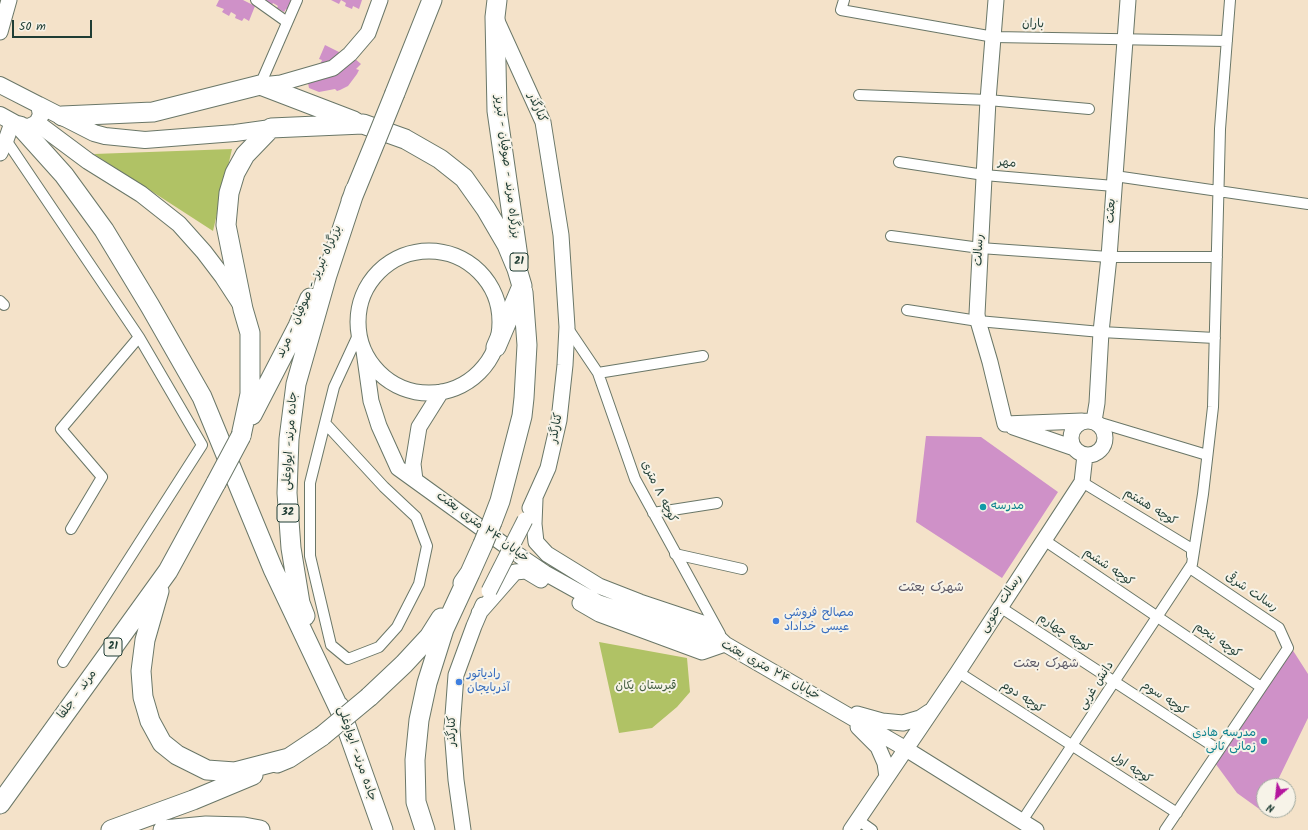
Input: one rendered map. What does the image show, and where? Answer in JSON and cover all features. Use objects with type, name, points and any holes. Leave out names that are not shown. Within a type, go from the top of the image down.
[{"type":"highway","name":"21","points":[[355,190],[432,0]]},
{"type":"highway","name":"بزرگراه مرند - صوفیان - تبریز","points":[[470,573],[492,522],[502,493],[522,416],[526,371],[526,344],[522,286],[497,111],[496,8]]},
{"type":"highway","points":[[62,116],[153,112],[260,85],[406,139],[440,159],[464,178],[486,209],[507,245],[522,286],[503,318],[496,347]]},
{"type":"highway","points":[[17,122],[64,175],[104,230],[150,306],[202,397],[273,569],[344,718]]},
{"type":"highway","points":[[241,436],[250,394],[250,333],[243,309],[226,225],[229,193],[235,173],[245,155],[271,128],[363,124]]},
{"type":"highway","name":"جاده مرند- ایواوغلی","points":[[355,190],[327,275],[296,384],[289,439],[287,493],[291,548],[300,603],[344,718],[383,830]]},
{"type":"highway","name":"بزرگراه تبریز - صوفیان - مرند","points":[[241,436],[298,326],[355,190]]},
{"type":"highway","points":[[503,318],[526,371]]},
{"type":"highway","name":"مرند - جلفا","points":[[0,804],[163,578],[241,436]]},
{"type":"highway","points":[[425,830],[416,802],[415,760],[419,720],[426,682],[444,629],[470,573]]},
{"type":"highway","name":"21","points":[[111,830],[251,776],[289,758],[322,736],[369,697],[404,664],[429,637],[470,573]]},
{"type":"highway","points":[[163,578],[145,640],[141,671],[142,697],[150,721],[162,743],[177,755],[207,770],[235,772],[289,758]]},
{"type":"highway","points":[[163,830],[206,826],[244,827],[260,830]]},
{"type":"main road","points":[[0,85],[94,132],[105,136],[145,140],[235,133],[271,128]]},
{"type":"main road","points":[[17,122],[41,115],[39,105]]},
{"type":"main road","points":[[17,122],[88,161],[142,194],[179,224],[204,252],[223,277],[243,309]]},
{"type":"main road","points":[[88,161],[86,150],[88,142],[94,138],[105,136]]},
{"type":"street","points":[[0,32],[9,0]]},
{"type":"street","points":[[256,0],[287,22]]},
{"type":"street","points":[[297,0],[260,85],[281,83],[333,68],[350,54],[368,33],[380,0]]},
{"type":"street","name":"رسالت","points":[[996,0],[988,100],[977,314],[1005,424]]},
{"type":"street","name":"بعثت","points":[[1088,421],[1097,403],[1101,332],[1109,257],[1128,0]]},
{"type":"street","points":[[1191,566],[1203,494],[1213,407],[1220,129],[1230,0]]},
{"type":"street","name":"باران","points":[[842,5],[994,37],[1227,40]]},
{"type":"street","name":"کنارگذر","points":[[463,830],[456,780],[452,729],[456,675],[479,613],[535,500],[548,468],[559,420],[565,365],[567,327],[561,236],[543,122],[496,8]]},
{"type":"street","points":[[859,95],[988,100],[1089,109]]},
{"type":"street","points":[[17,122],[3,147],[139,337],[202,445],[62,662]]},
{"type":"street","name":"مهر","points":[[899,162],[984,175],[1115,181],[1219,191],[1308,204]]},
{"type":"street","points":[[891,236],[980,248],[1109,257],[1217,257]]},
{"type":"street","points":[[496,347],[487,363],[475,377],[459,386],[441,392],[422,392],[404,388],[388,380],[374,367],[364,351],[359,333],[358,314],[362,296],[371,280],[384,266],[400,257],[418,251],[436,251],[454,255],[471,264],[484,277],[494,292],[503,318]]},
{"type":"street","points":[[907,310],[978,321],[1101,332],[1215,338]]},
{"type":"street","name":"کوچه ۸ متری","points":[[567,327],[598,373],[635,480],[726,644]]},
{"type":"street","points":[[325,423],[384,487],[416,517],[428,546],[418,584],[397,627],[379,647],[348,659],[331,645],[310,556],[310,483],[325,423],[334,387],[359,333]]},
{"type":"street","points":[[71,529],[102,477],[62,429],[139,337]]},
{"type":"street","name":"خیابان ۲۴ متری بعثت","points":[[364,351],[371,400],[379,426],[398,468],[539,569],[599,603],[726,644],[906,749],[1036,830]]},
{"type":"street","points":[[598,373],[703,356]]},
{"type":"street","points":[[415,480],[413,464],[419,427],[441,392]]},
{"type":"street","points":[[1005,424],[1088,421],[1207,455]]},
{"type":"street","points":[[1005,424],[1079,451],[1091,455],[1102,448],[1105,442],[1104,430],[1100,425],[1088,421],[1076,425],[1072,430],[1071,442],[1079,451]]},
{"type":"street","name":"رسالت جنوبی","points":[[855,825],[958,672],[1082,482],[1079,451]]},
{"type":"street","name":"کوچه هشتم","points":[[1082,482],[1192,549],[1191,566]]},
{"type":"street","points":[[479,613],[516,572],[526,571],[599,614],[680,644],[702,652],[726,644],[703,623],[640,602],[599,586],[547,554],[536,542],[534,524],[535,500]]},
{"type":"street","points":[[653,513],[717,503]]},
{"type":"street","name":"کوچه ششم","points":[[1044,540],[1158,617]]},
{"type":"street","points":[[675,554],[742,569]]},
{"type":"street","name":"دانش غربی","points":[[1022,821],[1191,566]]},
{"type":"street","name":"رسالت شرقی","points":[[1191,566],[1279,628],[1288,648],[1262,687]]},
{"type":"street","name":"کوچه چهارم","points":[[1000,607],[1114,682]]},
{"type":"street","name":"کوچه پنجم","points":[[1158,617],[1262,687]]},
{"type":"street","name":"کوچه دوم","points":[[958,672],[1072,746]]},
{"type":"street","name":"کوچه سوم","points":[[1114,682],[1219,750]]},
{"type":"street","points":[[1166,830],[1262,687]]},
{"type":"street","points":[[836,708],[882,721],[899,723],[911,722],[932,710]]},
{"type":"street","points":[[836,708],[878,747],[885,763],[888,777]]},
{"type":"street","name":"کوچه اول","points":[[1072,746],[1177,813]]},
{"type":"street","points":[[855,825],[872,830]]},
{"type":"green space","points":[[232,149],[213,231],[94,154]]},
{"type":"green space","name":"قبرستان یکان","points":[[599,642],[687,658],[690,692],[677,707],[652,728],[619,733]]},
{"type":"building","points":[[219,0],[243,0],[255,6],[249,21],[244,18],[242,21],[235,18],[236,15],[231,12],[229,16],[222,12],[224,9],[216,6]]},
{"type":"building","points":[[266,0],[296,0],[291,12],[286,9],[284,12],[277,8],[278,6],[273,3],[271,6],[264,3]]},
{"type":"building","points":[[331,0],[341,0],[339,4]]},
{"type":"building","points":[[341,0],[362,0],[359,9],[353,6],[352,9],[345,6],[346,3]]},
{"type":"building","points":[[325,45],[345,55],[347,52],[361,64],[356,69],[359,70],[348,86],[337,91],[335,89],[319,92],[309,88],[308,83],[312,74],[315,76],[322,60],[319,59]]},
{"type":"building","name":"مدرسه","points":[[926,436],[981,437],[1058,492],[1002,578],[916,522]]},
{"type":"building","name":"مدرسه هادی زمانی ثانی","points":[[1292,649],[1308,674],[1308,718],[1279,778],[1256,778],[1256,807],[1237,793],[1215,763]]},
{"type":"place","name":"مدرسه","points":[[983,507]]},
{"type":"place","name":"مصالح فروشی عیسی خداداد","points":[[776,621]]},
{"type":"place","name":"رادیاتور آذربایجان","points":[[459,682]]},
{"type":"place","name":"مدرسه هادی زمانی ثانی","points":[[1264,741]]},
{"type":"district","name":"شهرک بعثت","points":[[931,589]]},
{"type":"district","name":"شهرک بعثت","points":[[1046,665]]}]
